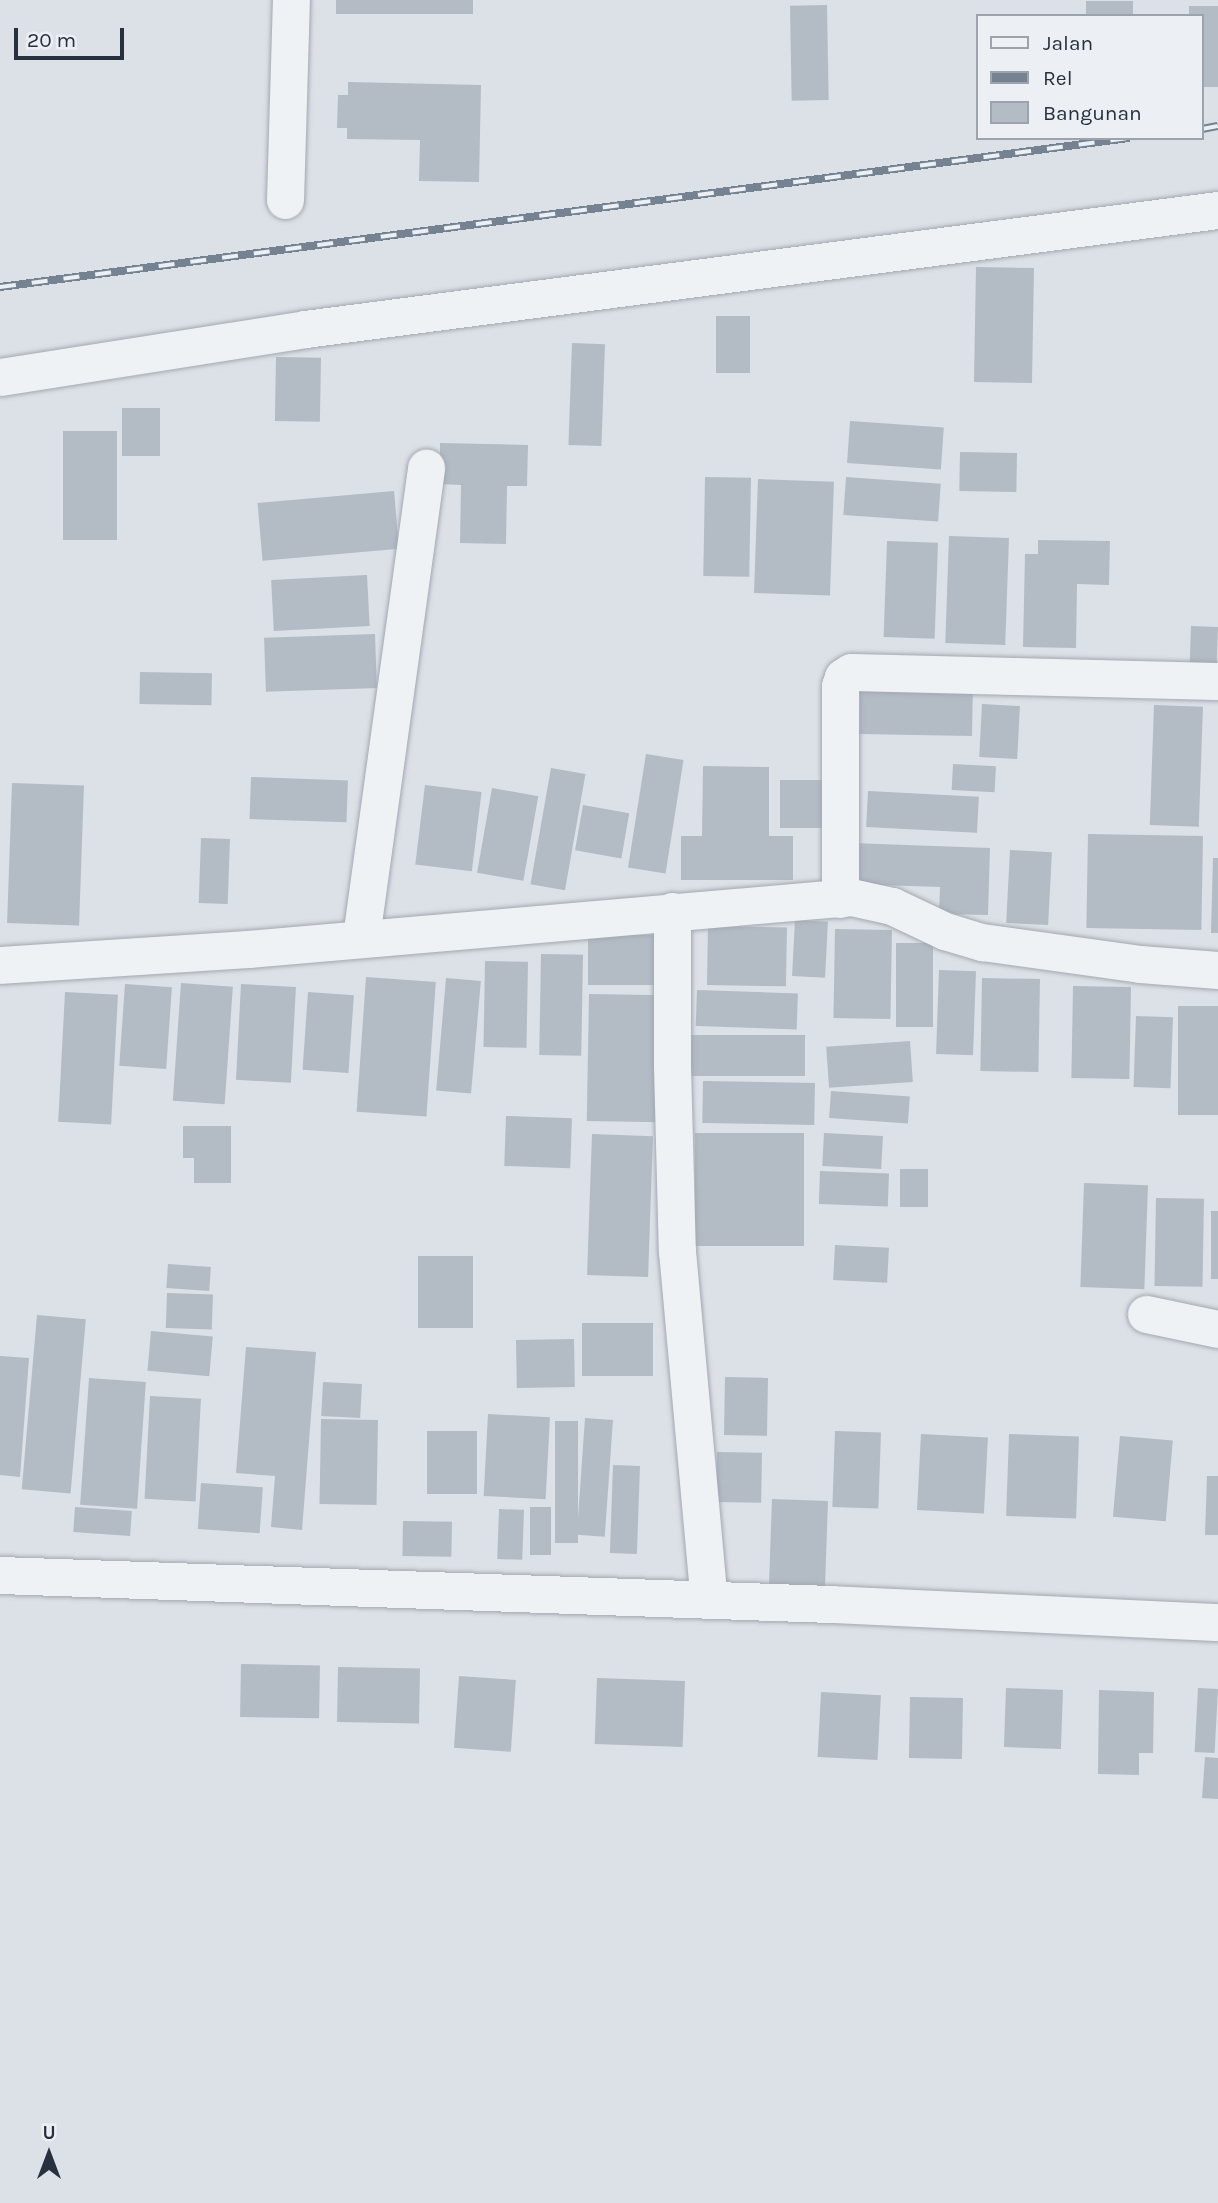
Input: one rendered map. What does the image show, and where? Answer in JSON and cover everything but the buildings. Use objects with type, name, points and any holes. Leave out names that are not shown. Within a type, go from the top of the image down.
[{"type":"street","points":[[285,200],[291,0]]},
{"type":"street","points":[[0,377],[305,329],[1218,210]]},
{"type":"street","points":[[360,937],[426,467]]},
{"type":"street","points":[[840,899],[840,686],[843,677],[851,672],[1218,681]]},
{"type":"street","points":[[0,965],[248,949],[360,937],[851,897],[871,899],[945,931],[982,942],[1140,964],[1218,970]]},
{"type":"street","points":[[671,911],[671,1066],[677,1251],[709,1600]]},
{"type":"street","points":[[1146,1314],[1218,1329]]},
{"type":"street","points":[[0,1575],[709,1600],[1218,1622]]},
{"type":"railway","points":[[1204,129],[1218,126]]},
{"type":"railway","points":[[0,287],[1114,140]]}]
